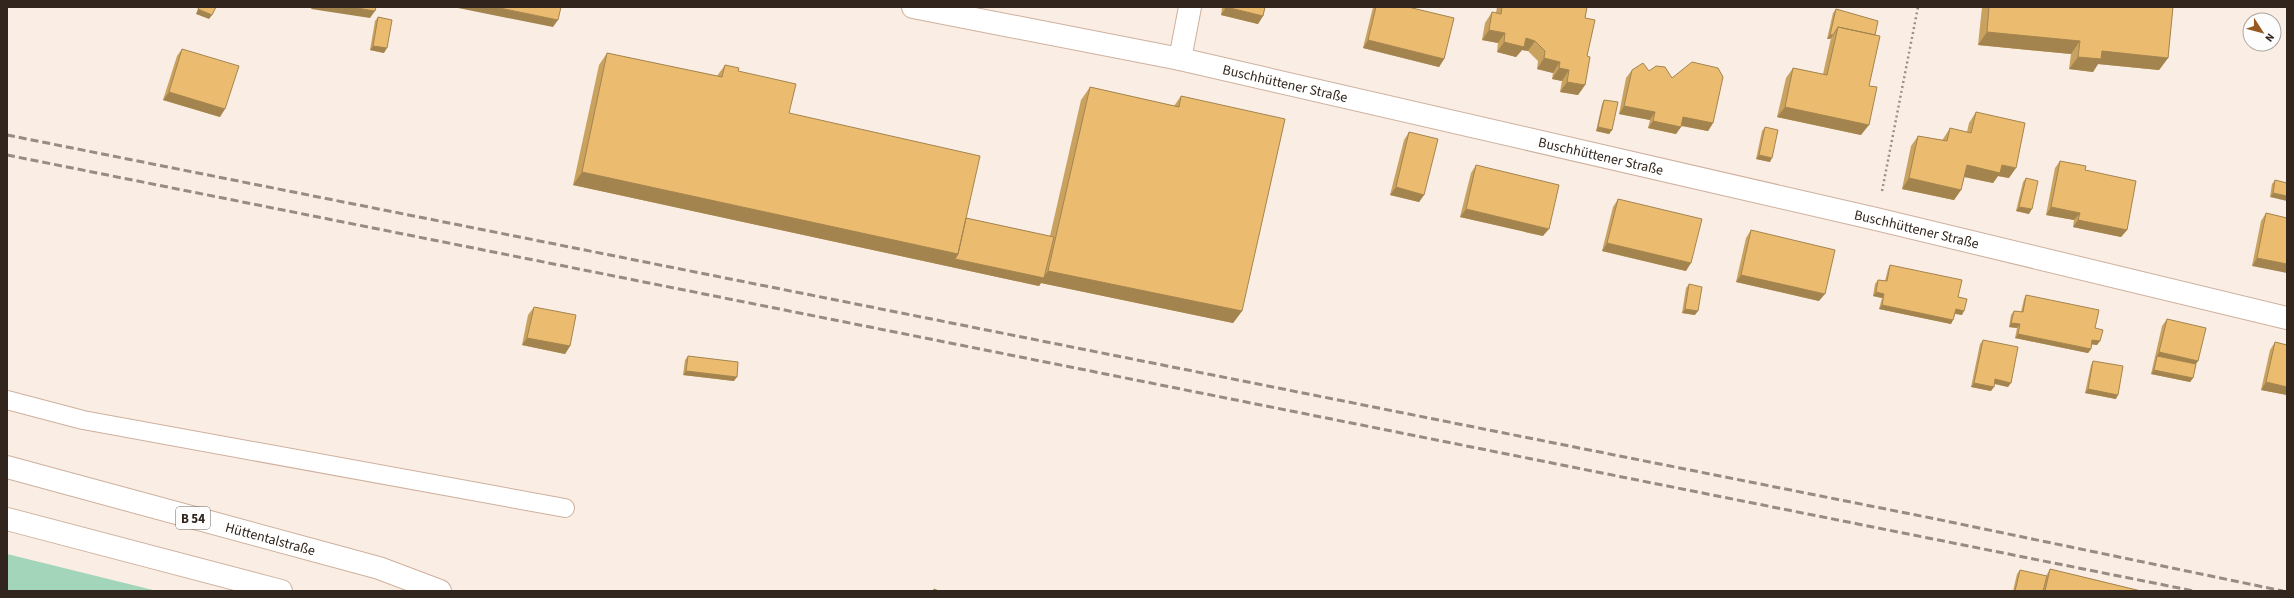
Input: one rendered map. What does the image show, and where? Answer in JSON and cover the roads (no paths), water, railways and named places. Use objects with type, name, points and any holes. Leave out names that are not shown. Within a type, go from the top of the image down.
[{"type":"main road","name":"Buschhüttener Straße","points":[[913,7],[1180,59],[1876,219],[2287,318]]},
{"type":"main road","points":[[1180,59],[1190,7]]},
{"type":"main road","name":"Hüttentalstraße","points":[[7,467],[379,568],[440,591]]},
{"type":"main road","points":[[7,519],[281,591]]},
{"type":"lane","points":[[7,400],[83,420],[565,508]]},
{"type":"railway","points":[[7,135],[1931,518],[2283,591]]},
{"type":"railway","points":[[7,155],[2194,591]]}]
